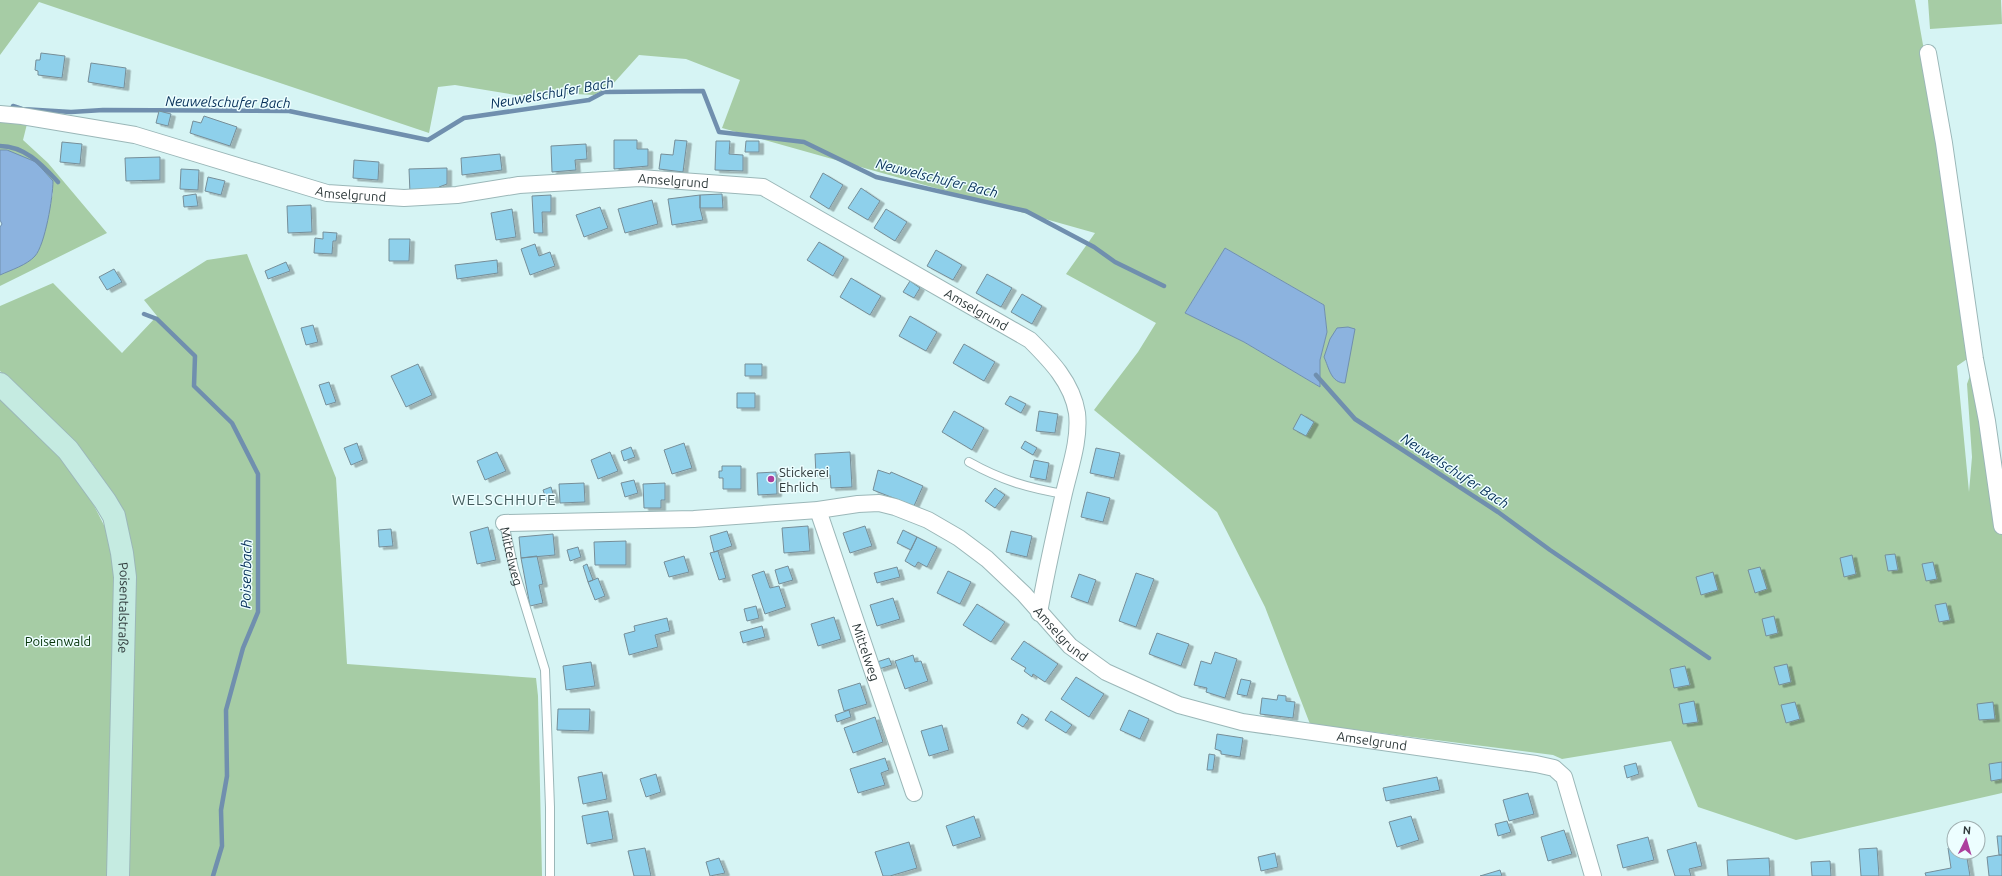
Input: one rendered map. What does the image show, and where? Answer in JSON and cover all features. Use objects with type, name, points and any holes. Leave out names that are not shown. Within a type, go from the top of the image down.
[{"type":"main road","name":"Poisentalstraße","points":[[0,384],[68,450],[114,516],[122,553],[125,577],[118,876]]},
{"type":"street","points":[[1928,53],[1944,143],[1975,359],[1987,421],[2002,526]]},
{"type":"street","name":"Amselgrund","points":[[0,114],[22,116],[135,135],[327,193],[412,198],[457,195],[519,185],[640,178],[763,187],[1030,340],[1055,366],[1069,388],[1077,412],[1077,438],[1039,612],[1070,646],[1106,672],[1179,705],[1242,722],[1536,764],[1554,768],[1564,777],[1593,876]]},
{"type":"street","name":"Mittelweg","points":[[504,523],[694,519],[818,510],[858,504],[879,503],[896,507],[928,520],[959,538],[1006,575],[1039,612]]},
{"type":"street","name":"Mittelweg","points":[[818,510],[914,794]]},
{"type":"lane","points":[[969,462],[993,476],[1015,484],[1064,494]]},
{"type":"lane","name":"Mittelweg","points":[[504,523],[514,570],[544,670],[550,807],[550,876]]},
{"type":"green space","points":[[0,0],[1915,0],[1933,101],[1970,357],[1957,366],[1969,492],[1972,457],[1967,384],[1972,370],[2002,489],[2002,793],[1796,840],[1698,807],[1671,741],[1562,759],[1553,755],[1310,724],[1265,607],[1217,512],[1094,410],[1138,352],[1156,323],[1066,274],[1095,233],[722,128],[740,80],[686,59],[639,55],[612,85],[594,95],[575,94],[522,96],[455,85],[438,87],[429,133],[39,2],[0,55]],"holes":[[[1225,248],[1324,305],[1327,332],[1320,360],[1320,387],[1244,342],[1185,313]]]},
{"type":"green space","points":[[1928,0],[2001,0],[2002,24],[1930,29]]},
{"type":"green space","points":[[0,122],[27,124],[23,140],[48,163],[107,233],[0,286],[0,274],[47,219],[53,193],[7,150],[0,150]]},
{"type":"green space","points":[[247,254],[336,478],[347,664],[536,678],[538,696],[542,876],[124,876],[123,512],[92,463],[53,420],[0,371],[0,306],[53,283],[122,353],[157,316],[144,300],[207,260]]},
{"type":"green space","name":"Poisenwald","points":[[0,396],[40,434],[84,486],[111,539],[116,555],[111,876],[0,876]]},
{"type":"water","points":[[0,150],[7,150],[36,162],[53,181],[48,220],[39,250],[28,262],[0,275],[0,227],[2,224],[0,220]]},
{"type":"water","points":[[1225,248],[1324,305],[1327,332],[1320,360],[1320,387],[1244,342],[1185,313]]},
{"type":"water","points":[[1348,327],[1355,329],[1345,383],[1334,378],[1324,357],[1330,339],[1337,328]]},
{"type":"building","points":[[41,53],[65,56],[62,78],[38,75],[38,71],[35,70],[36,60],[40,60]]},
{"type":"building","points":[[91,63],[126,68],[124,88],[88,82]]},
{"type":"building","points":[[159,111],[171,114],[168,126],[156,123]]},
{"type":"building","points":[[204,116],[237,127],[230,146],[190,133],[193,121],[201,123]]},
{"type":"building","points":[[614,140],[637,140],[637,149],[648,149],[648,166],[614,169]]},
{"type":"building","points":[[675,140],[687,141],[683,172],[659,169],[661,154],[673,155]]},
{"type":"building","points":[[716,141],[730,141],[729,154],[743,155],[743,171],[715,170]]},
{"type":"building","points":[[746,141],[759,141],[759,152],[745,152]]},
{"type":"building","points":[[62,142],[82,144],[80,164],[60,162]]},
{"type":"building","points":[[586,144],[587,159],[575,160],[576,170],[552,172],[551,146]]},
{"type":"building","points":[[500,154],[502,170],[462,175],[461,158]]},
{"type":"building","points":[[160,157],[160,180],[126,181],[125,158]]},
{"type":"building","points":[[354,160],[379,162],[378,180],[353,178]]},
{"type":"building","points":[[447,168],[447,184],[439,187],[439,192],[410,193],[409,169]]},
{"type":"building","points":[[181,169],[199,170],[198,190],[180,189]]},
{"type":"building","points":[[823,173],[843,185],[829,209],[810,197]]},
{"type":"building","points":[[208,177],[225,181],[221,195],[205,191]]},
{"type":"building","points":[[861,188],[880,201],[868,220],[848,208]]},
{"type":"building","points":[[196,194],[198,206],[184,207],[183,196]]},
{"type":"building","points":[[722,194],[723,208],[700,208],[700,195]]},
{"type":"building","points":[[551,195],[551,212],[542,212],[543,233],[534,233],[532,196]]},
{"type":"building","points":[[700,195],[700,208],[703,220],[672,225],[668,199]]},
{"type":"building","points":[[652,200],[658,224],[625,233],[618,209]]},
{"type":"building","points":[[311,205],[312,232],[288,233],[287,206]]},
{"type":"building","points":[[600,207],[608,228],[584,237],[576,215]]},
{"type":"building","points":[[512,209],[516,237],[496,240],[491,213]]},
{"type":"building","points":[[886,209],[907,222],[895,241],[874,228]]},
{"type":"building","points":[[323,232],[337,233],[336,241],[333,241],[332,254],[314,253],[315,238],[323,239]]},
{"type":"building","points":[[389,239],[410,239],[409,261],[389,261]]},
{"type":"building","points":[[819,242],[844,257],[833,276],[807,260]]},
{"type":"building","points":[[535,244],[539,256],[550,252],[555,266],[530,275],[521,249]]},
{"type":"building","points":[[936,250],[962,265],[953,280],[927,266]]},
{"type":"building","points":[[497,260],[498,273],[457,279],[455,265]]},
{"type":"building","points":[[286,262],[290,271],[268,279],[265,271]]},
{"type":"building","points":[[114,269],[122,282],[107,290],[99,277]]},
{"type":"building","points":[[987,274],[1012,288],[1001,307],[976,293]]},
{"type":"building","points":[[851,278],[881,296],[870,315],[840,297]]},
{"type":"building","points":[[910,281],[920,288],[914,298],[903,292]]},
{"type":"building","points":[[1022,294],[1042,306],[1032,324],[1011,312]]},
{"type":"building","points":[[910,316],[937,332],[926,351],[899,336]]},
{"type":"building","points":[[313,325],[318,342],[306,345],[301,328]]},
{"type":"building","points":[[964,344],[995,362],[984,381],[953,363]]},
{"type":"building","points":[[418,364],[432,395],[406,407],[391,376]]},
{"type":"building","points":[[745,364],[762,364],[762,376],[745,376]]},
{"type":"building","points":[[329,382],[336,402],[326,405],[319,385]]},
{"type":"building","points":[[737,393],[755,393],[755,408],[737,408]]},
{"type":"building","points":[[1010,396],[1026,404],[1021,413],[1005,404]]},
{"type":"building","points":[[954,411],[984,428],[972,450],[942,432]]},
{"type":"building","points":[[1039,411],[1058,414],[1055,433],[1036,431]]},
{"type":"building","points":[[1301,414],[1314,422],[1306,436],[1293,429]]},
{"type":"building","points":[[1025,441],[1037,448],[1033,455],[1021,448]]},
{"type":"building","points":[[357,443],[363,460],[351,465],[344,448]]},
{"type":"building","points":[[684,443],[692,468],[672,474],[664,450]]},
{"type":"building","points":[[631,447],[635,457],[624,461],[621,451]]},
{"type":"building","points":[[1096,448],[1120,453],[1114,478],[1090,473]]},
{"type":"building","points":[[497,452],[506,471],[485,480],[477,461]]},
{"type":"building","points":[[610,452],[618,471],[598,479],[591,460]]},
{"type":"building","points":[[850,452],[852,487],[831,488],[830,475],[816,476],[815,454]]},
{"type":"building","points":[[1034,460],[1049,463],[1046,480],[1030,477]]},
{"type":"building","points":[[722,466],[741,466],[741,489],[723,489],[723,478],[719,478],[719,471],[722,471]]},
{"type":"building","points":[[878,470],[890,474],[891,472],[923,486],[914,506],[873,490]]},
{"type":"building","points":[[776,472],[777,494],[758,495],[757,473]]},
{"type":"building","points":[[634,480],[638,493],[625,497],[621,483]]},
{"type":"building","points":[[584,483],[585,502],[560,503],[559,484]]},
{"type":"building","points":[[665,483],[665,500],[661,500],[661,508],[644,508],[643,484]]},
{"type":"building","points":[[551,487],[555,500],[547,502],[543,490]]},
{"type":"building","points":[[995,488],[1005,495],[995,508],[985,501]]},
{"type":"building","points":[[1087,492],[1110,498],[1103,522],[1081,517]]},
{"type":"building","points":[[808,526],[810,551],[784,553],[782,528]]},
{"type":"building","points":[[865,526],[872,546],[850,553],[843,533]]},
{"type":"building","points":[[488,527],[496,560],[477,564],[470,532]]},
{"type":"building","points":[[391,529],[393,546],[379,547],[378,530]]},
{"type":"building","points":[[903,530],[917,537],[911,550],[897,543]]},
{"type":"building","points":[[727,531],[732,546],[714,552],[710,536]]},
{"type":"building","points":[[1011,531],[1032,536],[1027,557],[1006,552]]},
{"type":"building","points":[[553,534],[555,555],[521,558],[519,537]]},
{"type":"building","points":[[917,537],[937,547],[927,567],[918,562],[915,567],[905,561]]},
{"type":"building","points":[[626,541],[626,565],[595,565],[594,542]]},
{"type":"building","points":[[578,547],[581,557],[570,561],[567,550]]},
{"type":"building","points":[[718,551],[726,578],[719,580],[710,553]]},
{"type":"building","points":[[1895,554],[1898,570],[1888,571],[1885,555]]},
{"type":"building","points":[[1852,555],[1856,574],[1844,577],[1840,558]]},
{"type":"building","points":[[537,556],[543,584],[539,585],[543,603],[530,606],[521,558]]},
{"type":"building","points":[[684,556],[689,572],[669,577],[664,562]]},
{"type":"building","points":[[1933,562],[1937,579],[1926,581],[1922,564]]},
{"type":"building","points":[[587,564],[593,580],[588,582],[583,566]]},
{"type":"building","points":[[788,566],[793,580],[779,584],[775,570]]},
{"type":"building","points":[[897,567],[900,577],[877,583],[874,573]]},
{"type":"building","points":[[1760,567],[1767,589],[1755,593],[1748,570]]},
{"type":"building","points":[[764,571],[770,588],[779,586],[786,607],[765,614],[752,575]]},
{"type":"building","points":[[948,571],[971,582],[960,604],[937,593]]},
{"type":"building","points":[[1713,572],[1718,590],[1701,595],[1696,577]]},
{"type":"building","points":[[1136,573],[1154,579],[1136,627],[1119,621]]},
{"type":"building","points":[[1079,574],[1096,580],[1088,603],[1071,597]]},
{"type":"building","points":[[598,578],[605,596],[595,600],[588,582]]},
{"type":"building","points":[[893,598],[900,619],[877,626],[870,605]]},
{"type":"building","points":[[1946,603],[1950,620],[1939,622],[1935,605]]},
{"type":"building","points":[[977,604],[1005,622],[991,642],[963,625]]},
{"type":"building","points":[[756,606],[759,618],[747,621],[744,609]]},
{"type":"building","points":[[1774,616],[1778,633],[1766,636],[1762,619]]},
{"type":"building","points":[[834,617],[841,639],[818,646],[811,624]]},
{"type":"building","points":[[667,618],[670,631],[655,635],[658,647],[629,655],[624,634],[635,631],[634,626]]},
{"type":"building","points":[[762,626],[765,637],[743,643],[740,632]]},
{"type":"building","points":[[1157,633],[1189,644],[1181,666],[1149,654]]},
{"type":"building","points":[[1024,641],[1058,664],[1045,682],[1033,674],[1032,677],[1024,671],[1026,668],[1011,659]]},
{"type":"building","points":[[1215,652],[1237,659],[1225,698],[1206,692],[1207,688],[1194,685],[1201,661],[1211,664]]},
{"type":"building","points":[[913,655],[915,662],[921,661],[928,681],[905,689],[895,661]]},
{"type":"building","points":[[889,658],[892,665],[879,669],[877,662]]},
{"type":"building","points":[[591,662],[595,686],[566,690],[563,666]]},
{"type":"building","points":[[1787,664],[1791,682],[1779,685],[1774,667]]},
{"type":"building","points":[[1685,666],[1690,685],[1674,688],[1670,669]]},
{"type":"building","points":[[1076,677],[1104,694],[1089,717],[1061,699]]},
{"type":"building","points":[[1241,679],[1251,681],[1247,696],[1237,694]]},
{"type":"building","points":[[860,683],[867,704],[844,711],[838,690]]},
{"type":"building","points":[[1278,695],[1286,696],[1286,701],[1295,702],[1293,718],[1260,714],[1262,698],[1277,700]]},
{"type":"building","points":[[1694,701],[1698,722],[1683,724],[1679,704]]},
{"type":"building","points":[[1795,702],[1800,719],[1786,723],[1781,705]]},
{"type":"building","points":[[1993,702],[1995,719],[1979,720],[1977,704]]},
{"type":"building","points":[[558,709],[590,709],[589,731],[557,730]]},
{"type":"building","points":[[849,710],[851,717],[837,722],[835,715]]},
{"type":"building","points":[[1129,710],[1149,719],[1140,739],[1120,730]]},
{"type":"building","points":[[1051,711],[1072,725],[1066,733],[1045,720]]},
{"type":"building","points":[[1022,714],[1029,719],[1023,727],[1017,723]]},
{"type":"building","points":[[875,717],[883,742],[853,753],[844,728]]},
{"type":"building","points":[[942,725],[949,750],[929,756],[921,731]]},
{"type":"building","points":[[1217,734],[1243,738],[1240,757],[1221,754],[1221,751],[1215,749]]},
{"type":"building","points":[[1209,754],[1215,755],[1213,770],[1207,770]]},
{"type":"building","points":[[885,758],[889,770],[881,773],[885,785],[858,793],[850,769]]},
{"type":"building","points":[[2002,762],[2002,779],[1991,781],[1989,764]]},
{"type":"building","points":[[1636,763],[1639,774],[1627,778],[1624,766]]},
{"type":"building","points":[[602,772],[607,799],[583,804],[578,777]]},
{"type":"building","points":[[656,774],[661,792],[646,797],[640,779]]},
{"type":"building","points":[[1437,777],[1440,790],[1386,801],[1383,788]]},
{"type":"building","points":[[1528,793],[1534,814],[1509,821],[1503,800]]},
{"type":"building","points":[[608,811],[613,839],[587,844],[582,816]]},
{"type":"building","points":[[974,816],[981,837],[953,846],[946,826]]},
{"type":"building","points":[[1411,816],[1419,840],[1397,847],[1389,822]]},
{"type":"building","points":[[1507,821],[1511,832],[1498,836],[1495,824]]},
{"type":"building","points":[[1564,830],[1572,854],[1548,861],[1541,837]]},
{"type":"building","points":[[1997,836],[2002,836],[2002,855],[1999,855]]},
{"type":"building","points":[[1648,837],[1654,860],[1623,868],[1617,845]]},
{"type":"building","points":[[909,842],[917,868],[890,876],[883,876],[875,852]]},
{"type":"building","points":[[1696,842],[1702,866],[1689,869],[1691,876],[1675,876],[1667,850]]},
{"type":"building","points":[[645,848],[651,876],[634,876],[628,851]]},
{"type":"building","points":[[1877,848],[1879,876],[1861,876],[1859,849]]},
{"type":"building","points":[[1275,853],[1278,867],[1261,871],[1258,857]]},
{"type":"building","points":[[2002,855],[2002,876],[1989,876],[1987,857]]},
{"type":"building","points":[[719,858],[725,873],[710,876],[706,862]]},
{"type":"building","points":[[1769,858],[1770,876],[1728,876],[1727,860]]},
{"type":"building","points":[[1950,860],[1967,860],[1970,876],[1926,876],[1925,873],[1951,868]]},
{"type":"building","points":[[1830,861],[1831,876],[1812,876],[1811,862]]},
{"type":"building","points":[[1500,870],[1502,876],[1480,876]]},
{"type":"waterway","name":"Neuwelschufer Bach","points":[[13,106],[22,109],[71,112],[103,110],[289,111],[428,140],[464,118],[589,100],[604,92],[703,91],[719,132],[804,142],[876,177],[1026,211],[1094,247],[1115,262],[1164,286]]},
{"type":"waterway","name":"Poisenbach","points":[[0,146],[17,149],[25,153],[46,169],[58,182]]},
{"type":"waterway","name":"Poisenbach","points":[[144,314],[157,319],[195,356],[194,386],[232,423],[258,474],[258,612],[243,648],[226,710],[227,776],[221,810],[222,846],[213,876]]},
{"type":"waterway","name":"Neuwelschufer Bach","points":[[1316,375],[1355,419],[1498,512],[1550,550],[1709,658]]},
{"type":"place","name":"Stickerei Ehrlich","points":[[771,479]]},
{"type":"district","name":"WELSCHHUFE","points":[[504,499]]}]
